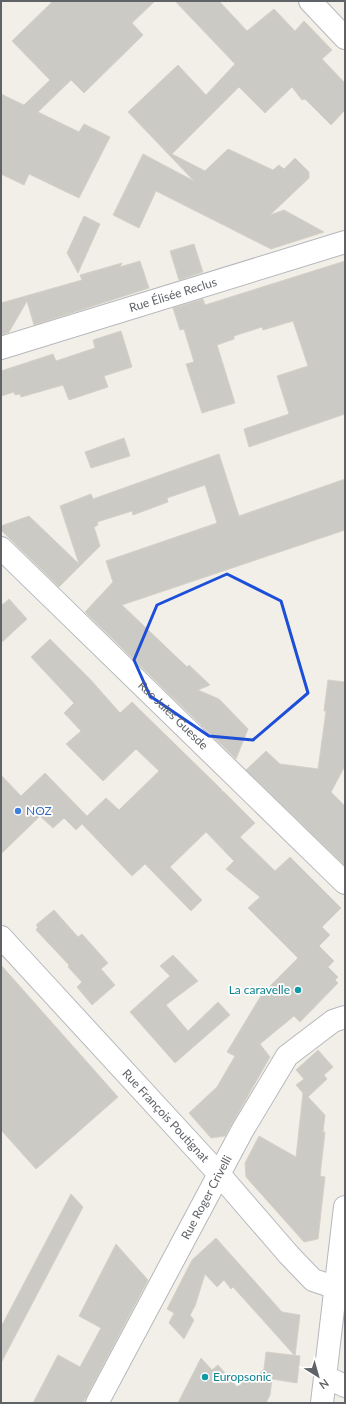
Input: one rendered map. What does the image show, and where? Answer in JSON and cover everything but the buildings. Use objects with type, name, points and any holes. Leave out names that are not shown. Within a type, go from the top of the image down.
[{"type":"street","points":[[310,1],[345,38]]},
{"type":"street","name":"Rue Élisée Reclus","points":[[1,348],[345,242]]},
{"type":"street","name":"Rue Jules Guesde","points":[[1,548],[345,884]]},
{"type":"street","name":"Rue François Poutignat","points":[[1,937],[219,1174],[313,1280],[334,1287]]},
{"type":"street","name":"Rue Roger Crivelli","points":[[97,1403],[242,1131],[287,1056],[332,1021],[345,1017]]},
{"type":"street","points":[[322,1403],[336,1381],[334,1287],[345,1207]]},
{"type":"highlighted area","points":[[227,574],[281,601],[308,693],[253,740],[209,736],[150,696],[134,660],[157,605]]},
{"type":"place","name":"NOZ","points":[[18,811]]},
{"type":"place","name":"La caravelle","points":[[298,990]]},
{"type":"place","name":"Europsonic","points":[[205,1377]]}]
